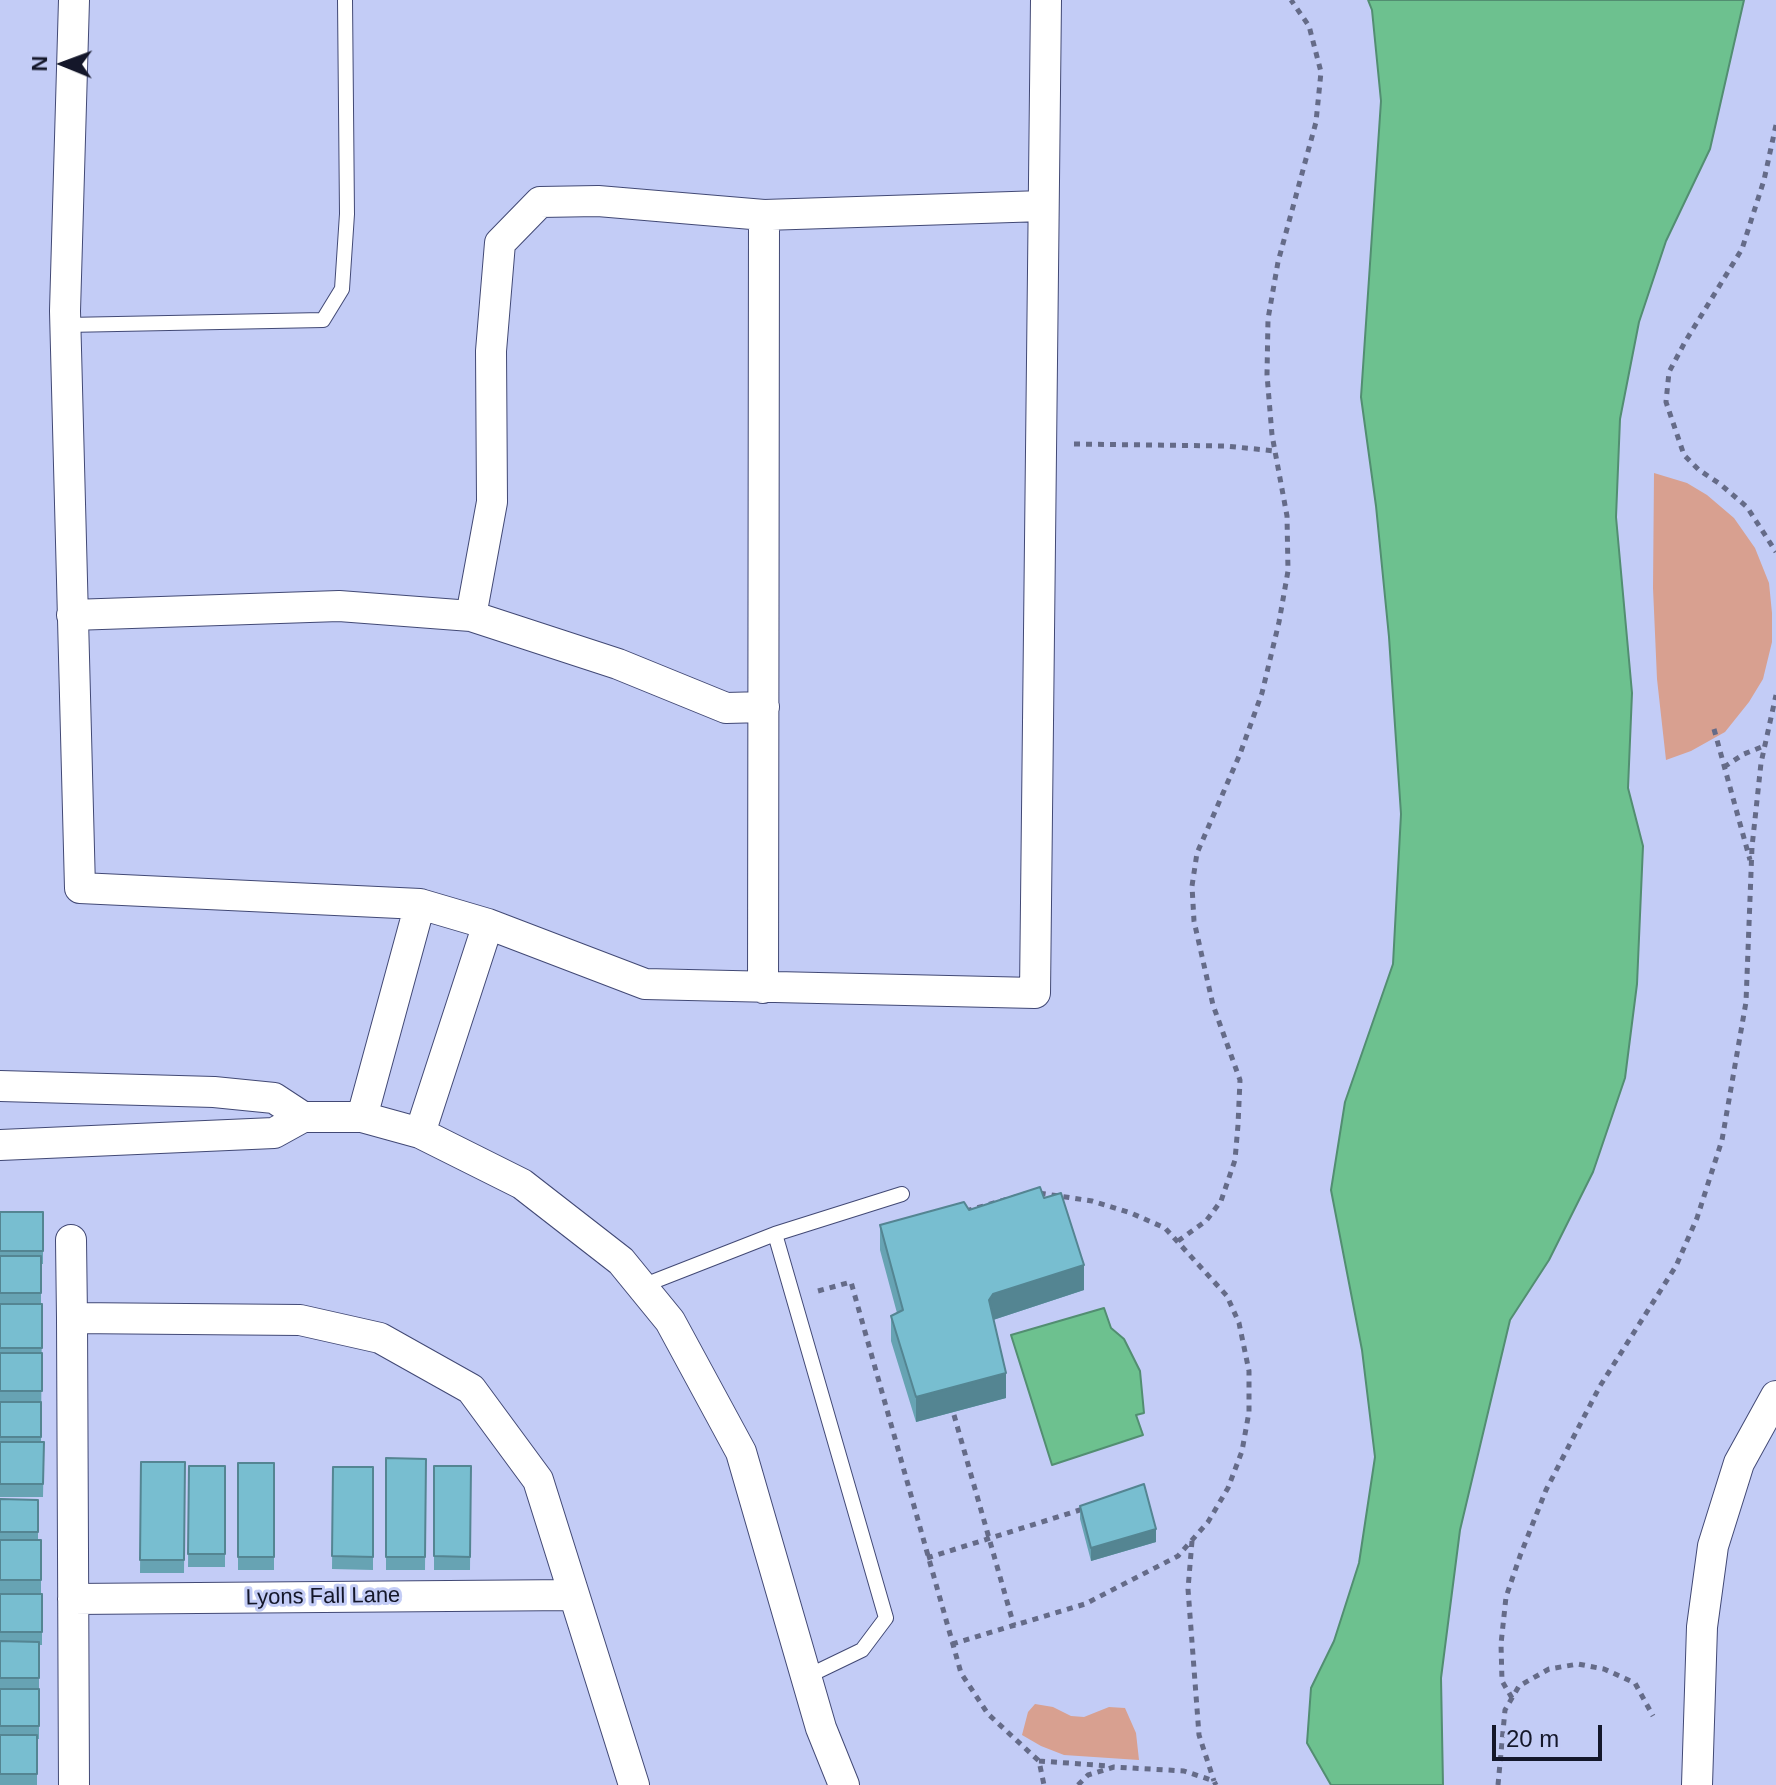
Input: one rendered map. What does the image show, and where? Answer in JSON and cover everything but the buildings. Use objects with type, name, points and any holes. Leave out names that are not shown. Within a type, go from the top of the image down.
[{"type":"street","points":[[74,0],[66,325],[80,888],[420,904],[488,924],[645,984],[1035,993],[1046,0]]},
{"type":"street","points":[[471,616],[492,502],[491,351],[500,243],[540,202],[598,201],[764,215],[1043,206]]},
{"type":"street","points":[[763,988],[764,215]]},
{"type":"street","points":[[72,615],[339,606],[471,616],[618,664],[726,708],[764,707]]},
{"type":"street","points":[[362,1117],[420,904]]},
{"type":"street","points":[[420,1133],[488,924]]},
{"type":"street","points":[[0,1086],[214,1092],[274,1098],[303,1117]]},
{"type":"street","points":[[0,1145],[274,1133],[303,1117],[362,1117],[420,1133],[522,1184],[621,1261],[642,1286],[670,1321],[741,1452],[821,1728],[844,1785]]},
{"type":"street","points":[[71,1240],[74,1785]]},
{"type":"street","points":[[72,1318],[300,1320],[380,1338],[471,1389],[538,1480],[634,1785]]},
{"type":"street","points":[[1697,1785],[1702,1627],[1713,1546],[1739,1463],[1776,1396]]},
{"type":"street","name":"Lyons Fall Lane","points":[[73,1599],[574,1595]]},
{"type":"lane","points":[[66,325],[323,320],[342,289],[347,214],[345,0]]},
{"type":"lane","points":[[642,1286],[775,1234],[902,1194]]},
{"type":"lane","points":[[775,1234],[886,1618],[862,1650],[806,1677]]},
{"type":"path","points":[[1178,1241],[1206,1221],[1221,1201],[1235,1160],[1240,1080],[1203,968],[1194,921],[1192,886],[1197,853],[1240,754],[1262,693],[1288,571],[1287,516],[1275,451],[1267,375],[1268,319],[1278,262],[1316,122],[1321,72],[1309,26],[1291,0]]},
{"type":"path","points":[[1776,125],[1764,180],[1742,249],[1669,372],[1666,402],[1684,455],[1747,507],[1776,552]]},
{"type":"path","points":[[1041,444],[1226,446],[1275,451]]},
{"type":"path","points":[[1512,1698],[1502,1681],[1501,1644],[1506,1597],[1520,1556],[1546,1490],[1600,1386],[1676,1266],[1697,1218],[1722,1140],[1746,1002],[1752,864],[1765,746],[1776,695]]},
{"type":"path","points":[[1714,729],[1752,864]]},
{"type":"path","points":[[1724,767],[1744,754],[1765,746]]},
{"type":"path","points":[[952,1644],[1085,1604],[1178,1556],[1208,1522],[1228,1488],[1242,1451],[1249,1412],[1249,1371],[1239,1323],[1227,1296],[1165,1228],[1131,1213],[1057,1194],[1023,1193],[960,1213]]},
{"type":"path","points":[[795,1298],[851,1282],[961,1673],[988,1714],[1039,1761],[1044,1785]]},
{"type":"path","points":[[954,1415],[1014,1626]]},
{"type":"path","points":[[927,1558],[1094,1506]]},
{"type":"path","points":[[1192,1540],[1188,1589],[1199,1735],[1215,1783]]},
{"type":"path","points":[[1498,1785],[1505,1710],[1519,1686],[1549,1669],[1578,1664],[1604,1669],[1635,1683],[1653,1716]]},
{"type":"path","points":[[1039,1761],[1184,1771],[1215,1783]]},
{"type":"path","points":[[1078,1785],[1088,1775],[1114,1767]]},
{"type":"shaded area","points":[[1368,0],[1744,0],[1710,149],[1666,241],[1639,322],[1620,419],[1616,517],[1632,693],[1628,788],[1643,846],[1637,984],[1625,1078],[1593,1172],[1549,1260],[1510,1320],[1460,1530],[1441,1678],[1443,1785],[1331,1785],[1307,1743],[1311,1688],[1334,1641],[1359,1563],[1375,1457],[1362,1350],[1331,1190],[1345,1102],[1393,964],[1401,814],[1389,637],[1361,397],[1381,101],[1372,10]]},
{"type":"shaded area","points":[[1654,473],[1687,483],[1734,518],[1755,548],[1769,583],[1772,613],[1772,642],[1763,679],[1749,702],[1725,732],[1691,751],[1666,760],[1657,679],[1653,588]]},
{"type":"shaded area","points":[[1104,1308],[1111,1328],[1124,1339],[1140,1371],[1144,1413],[1136,1415],[1143,1435],[1052,1465],[1011,1335]]},
{"type":"shaded area","points":[[1035,1704],[1084,1717],[1109,1707],[1125,1708],[1136,1733],[1139,1760],[1064,1755],[1041,1746],[1022,1735],[1028,1712]]}]
